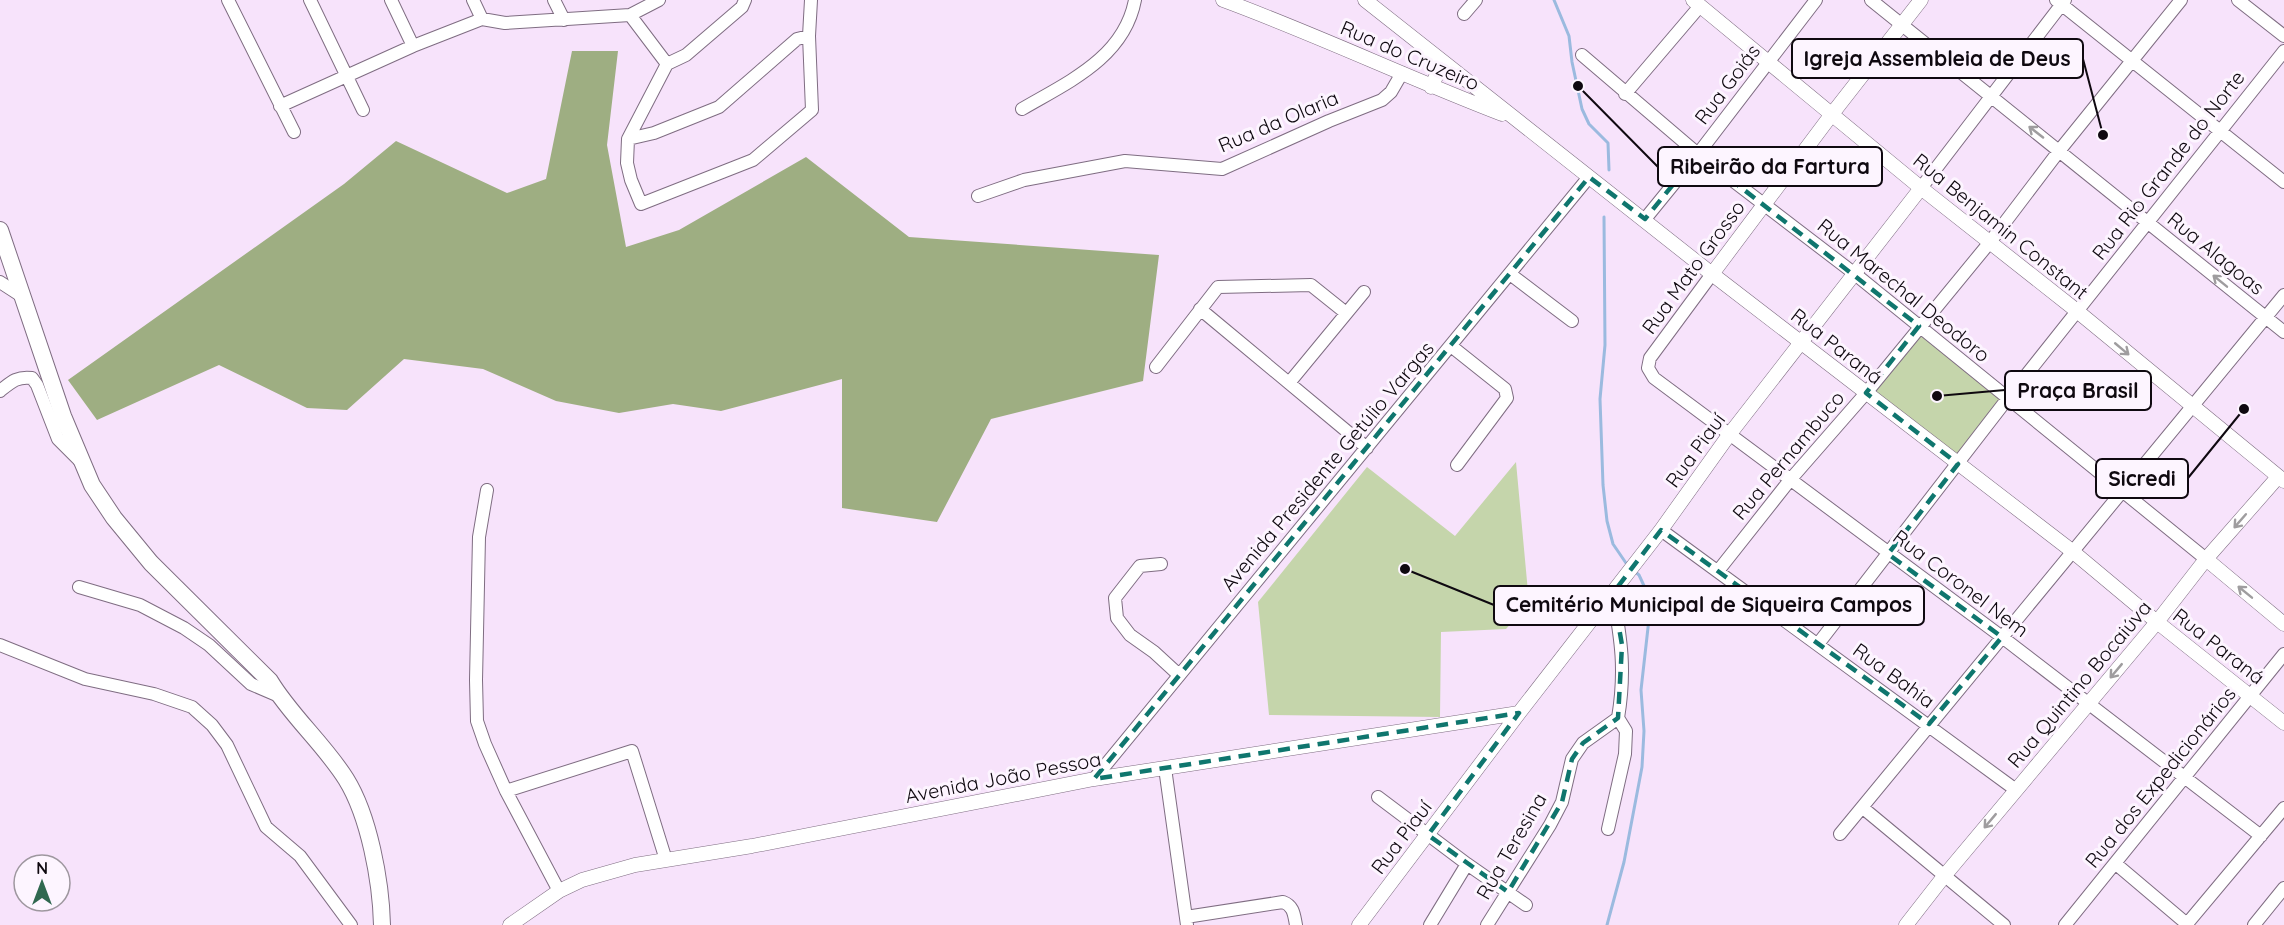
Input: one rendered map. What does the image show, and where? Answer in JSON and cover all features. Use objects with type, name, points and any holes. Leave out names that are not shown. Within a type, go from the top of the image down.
[{"type":"main road","points":[[0,230],[63,416],[81,462],[93,485],[114,518],[151,563],[270,681],[279,696],[305,724],[347,780],[363,818],[374,858],[382,925]]},
{"type":"street","points":[[228,0],[294,132]]},
{"type":"street","points":[[309,0],[363,110]]},
{"type":"street","points":[[391,0],[413,46]]},
{"type":"street","points":[[473,0],[482,19]]},
{"type":"street","points":[[554,0],[564,20]]},
{"type":"street","points":[[280,106],[413,46],[482,19],[505,23],[564,20],[635,8],[659,0]]},
{"type":"street","points":[[745,0],[742,7],[686,55],[667,64],[628,139],[627,163],[641,204],[753,160],[812,110],[809,36],[811,0]]},
{"type":"street","points":[[1022,110],[1095,66],[1119,42],[1132,15],[1135,0]]},
{"type":"street","name":"Rua do Cruzeiro","points":[[1223,0],[1293,26],[1431,87],[1515,119]]},
{"type":"street","name":"Rua Paraná","points":[[1365,0],[1712,274],[2072,551],[2284,723]]},
{"type":"street","points":[[1464,14],[1476,0]]},
{"type":"street","name":"Rua Goiás","points":[[1645,219],[1816,0]]},
{"type":"street","name":"Rua Alagoas","points":[[1871,0],[2284,332]]},
{"type":"street","name":"Rua Mato Grosso","points":[[1650,358],[1764,203],[1921,0]]},
{"type":"street","name":"Rua Pernambuco","points":[[1718,571],[1790,480],[1866,393],[1990,242],[2059,151],[2181,0]]},
{"type":"street","points":[[2238,0],[2284,36]]},
{"type":"street","points":[[1625,94],[1695,2]]},
{"type":"street","name":"Rua Benjamin Constant","points":[[1695,2],[1921,188],[2282,476]]},
{"type":"street","points":[[2061,2],[2284,182]]},
{"type":"street","name":"Rua Piauí","points":[[1359,925],[1519,712],[1661,530],[1729,435],[1992,97],[2061,2]]},
{"type":"street","points":[[635,8],[667,64]]},
{"type":"street","points":[[628,139],[654,133],[719,106],[797,39],[809,36]]},
{"type":"street","name":"Rua Rio Grande do Norte","points":[[1818,644],[2008,398],[2284,51]]},
{"type":"street","name":"Rua Marechal Deodoro","points":[[1582,55],[1698,154],[1855,274],[2284,624]]},
{"type":"street","points":[[1431,87],[1443,62]]},
{"type":"street","name":"Rua da Olaria","points":[[978,196],[1024,180],[1125,162],[1222,169],[1382,100],[1391,92],[1402,73]]},
{"type":"street","name":"Avenida Presidente Getúlio Vargas","points":[[1094,779],[1589,177]]},
{"type":"street","points":[[1510,274],[1572,321]]},
{"type":"street","points":[[0,282],[24,298]]},
{"type":"street","points":[[1156,367],[1218,287],[1311,285],[1346,314]]},
{"type":"street","points":[[1289,383],[1364,292]]},
{"type":"street","points":[[1840,834],[2120,491],[2284,295]]},
{"type":"street","points":[[1200,309],[1367,448]]},
{"type":"street","points":[[1451,346],[1505,389],[1507,398],[1457,465]]},
{"type":"street","name":"Rua Coronel Nem","points":[[1650,358],[1648,368],[1654,378],[2002,637],[2261,836]]},
{"type":"street","points":[[0,391],[21,376],[32,378],[58,440],[81,462]]},
{"type":"street","name":"Rua Quintino Bocaiúva","points":[[1906,925],[2206,560],[2282,476]]},
{"type":"street","points":[[487,490],[479,537],[477,721],[484,744],[506,790],[559,891]]},
{"type":"street","name":"Rua Bahia","points":[[1661,530],[1929,724],[2016,790]]},
{"type":"street","points":[[1161,564],[1140,566],[1115,598],[1117,618],[1130,635],[1154,652],[1179,675]]},
{"type":"street","points":[[79,586],[140,605],[184,628],[209,645],[251,684],[279,696]]},
{"type":"street","points":[[1608,829],[1625,754],[1626,731],[1618,718],[1623,686],[1622,645],[1612,593]]},
{"type":"street","points":[[0,645],[85,679],[154,694],[192,707],[212,725],[227,745],[266,827],[300,856],[351,925]]},
{"type":"street","name":"Rua dos Expedicionários","points":[[2065,925],[2284,654]]},
{"type":"street","name":"Avenida João Pessoa","points":[[510,925],[559,891],[582,880],[609,872],[1094,779],[1519,712]]},
{"type":"street","name":"Rua Teresina","points":[[1487,925],[1550,825],[1562,802],[1572,759],[1582,743],[1618,718]]},
{"type":"street","points":[[506,790],[632,751],[666,860]]},
{"type":"street","points":[[1165,768],[1187,921],[1283,902],[1293,909],[1296,925]]},
{"type":"street","points":[[1378,797],[1526,905]]},
{"type":"street","points":[[1863,808],[2004,925]]},
{"type":"street","points":[[2116,864],[2187,925],[2284,808]]},
{"type":"street","points":[[1430,925],[1467,864]]},
{"type":"street","points":[[2254,925],[2284,888]]},
{"type":"highlighted area","points":[[1698,154],[1919,326],[1866,393],[1958,464],[1888,554],[2002,637],[1929,724],[1661,530],[1613,593],[1622,645],[1618,718],[1583,743],[1572,759],[1562,802],[1508,892],[1428,835],[1519,713],[1094,779],[1589,177],[1645,219]]},
{"type":"green space","points":[[572,51],[618,51],[607,145],[626,247],[679,230],[806,157],[909,237],[1159,255],[1143,381],[991,419],[937,522],[842,508],[842,379],[721,411],[673,404],[619,413],[556,401],[483,369],[404,359],[347,410],[307,408],[219,365],[97,420],[68,380],[344,184],[396,141],[507,193],[546,179]]},
{"type":"green space","points":[[1919,330],[2004,398],[1958,459],[1870,393]]},
{"type":"green space","points":[[1516,462],[1529,603],[1506,629],[1441,632],[1440,717],[1269,715],[1258,602],[1367,467],[1455,536]]},
{"type":"waterway","points":[[1554,0],[1569,36],[1582,109],[1589,124],[1608,143],[1609,170]]},
{"type":"waterway","points":[[1604,217],[1605,345],[1600,399],[1603,485],[1607,521],[1613,544],[1628,566]]},
{"type":"waterway","points":[[1607,925],[1624,862],[1642,767],[1644,731],[1641,690],[1651,601],[1639,575],[1633,570]]},
{"type":"place","name":"Ribeirão da Fartura","points":[[1578,86]]},
{"type":"place","name":"Igreja Assembleia de Deus","points":[[2103,135]]},
{"type":"place","name":"Praça Brasil","points":[[1937,396]]},
{"type":"place","name":"Sicredi","points":[[2244,409]]},
{"type":"place","name":"Cemitério Municipal de Siqueira Campos","points":[[1405,569]]}]
